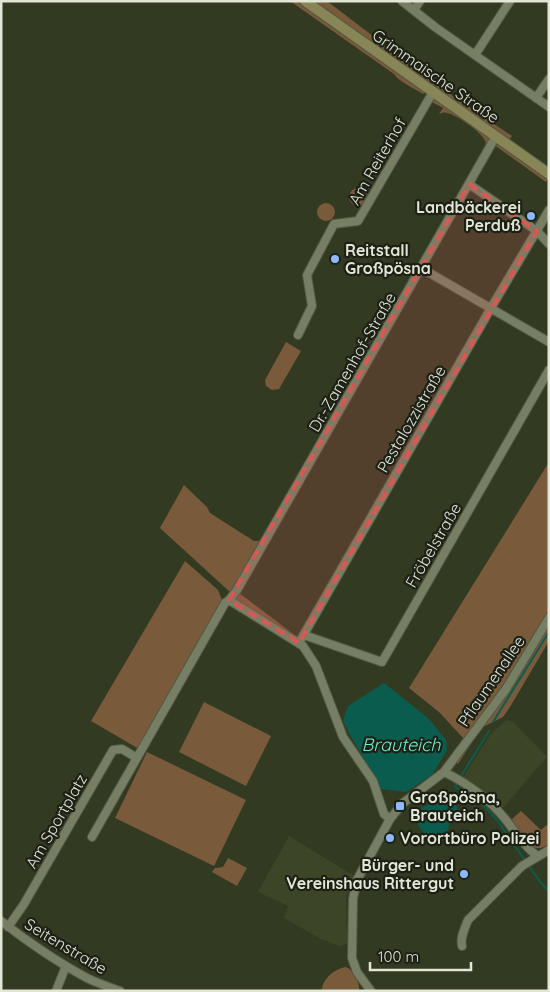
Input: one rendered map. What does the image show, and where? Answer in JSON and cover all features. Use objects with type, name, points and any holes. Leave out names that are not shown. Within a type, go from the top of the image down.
[{"type":"main road","name":"Grimmaische Straße","points":[[306,1],[549,174]]},
{"type":"street","points":[[402,1],[435,27],[549,106]]},
{"type":"street","points":[[414,10],[420,1]]},
{"type":"street","points":[[475,55],[510,1]]},
{"type":"street","points":[[536,98],[549,79]]},
{"type":"street","name":"Am Reiterhof","points":[[298,336],[312,306],[307,275],[334,224],[358,221],[433,92]]},
{"type":"street","name":"Dr.-Zamenhof-Straße","points":[[229,600],[496,136]]},
{"type":"street","points":[[468,184],[537,231],[549,244]]},
{"type":"street","name":"Pestalozzistraße","points":[[299,643],[549,210]]},
{"type":"street","points":[[421,268],[549,342]]},
{"type":"street","name":"Fröbelstraße","points":[[304,635],[382,662],[549,370]]},
{"type":"street","points":[[92,837],[225,603],[229,600],[299,643],[316,666],[342,736],[373,782],[384,814],[390,819]]},
{"type":"street","name":"Pflaumenallee","points":[[371,991],[357,972],[352,958],[353,899],[357,880],[390,819],[403,803],[444,772],[506,689],[549,618]]},
{"type":"street","name":"Am Sportplatz","points":[[8,927],[24,904],[113,750],[122,750],[137,758]]},
{"type":"street","points":[[444,772],[485,797],[507,821],[524,845],[537,856]]},
{"type":"street","points":[[462,946],[463,932],[468,920],[526,863],[549,850]]},
{"type":"street","name":"Seitenstraße","points":[[1,921],[25,940],[88,979],[120,991]]},
{"type":"street","points":[[56,991],[66,966]]},
{"type":"highlighted area","points":[[469,184],[537,231],[299,643],[229,600]]},
{"type":"shaded area","points":[[290,1],[297,1],[425,92],[423,94],[403,82]]},
{"type":"shaded area","points":[[312,1],[327,1],[437,85],[512,136],[509,140]]},
{"type":"shaded area","points":[[433,98],[489,137],[489,143],[267,530],[485,147],[482,136],[456,116],[445,113],[439,114],[443,108],[430,101]]},
{"type":"shaded area","points":[[498,143],[548,179],[546,182],[493,144]]},
{"type":"shaded area","points":[[358,188],[364,191],[367,197],[364,203],[358,206],[352,203],[349,197],[352,191]]},
{"type":"shaded area","points":[[326,203],[332,206],[335,212],[332,218],[326,221],[320,218],[317,212],[320,206]]},
{"type":"shaded area","points":[[286,342],[301,351],[279,389],[272,390],[266,386],[265,380]]},
{"type":"shaded area","points":[[549,462],[549,611],[500,692],[464,739],[439,712],[409,688]]},
{"type":"shaded area","points":[[184,485],[207,507],[210,513],[254,541],[262,539],[231,593],[160,528]]},
{"type":"shaded area","points":[[185,561],[218,590],[222,600],[139,749],[91,721]]},
{"type":"shaded area","points":[[239,593],[296,636],[235,601],[235,597]]},
{"type":"shaded area","points":[[549,624],[549,641],[510,707],[503,717],[481,728],[458,764],[455,762]]},
{"type":"shaded area","points":[[204,702],[271,736],[246,786],[179,752]]},
{"type":"shaded area","points":[[506,720],[512,721],[547,757],[502,809],[488,795],[462,779],[490,735]]},
{"type":"shaded area","points":[[147,752],[246,800],[214,866],[115,818]]},
{"type":"shaded area","points":[[521,811],[541,830],[549,823],[549,844],[542,848],[536,848],[526,842],[511,820]]},
{"type":"shaded area","points":[[289,836],[354,876],[346,897],[347,944],[339,946],[321,939],[284,918],[288,906],[258,892]]},
{"type":"shaded area","points":[[228,858],[247,868],[237,886],[212,872],[215,868],[223,867]]},
{"type":"shaded area","points":[[346,967],[356,977],[359,991],[322,991],[324,982],[330,975]]},
{"type":"water","name":"Brauteich","points":[[384,683],[428,718],[446,740],[447,750],[432,775],[406,792],[381,789],[343,721],[348,706]]},
{"type":"water","points":[[443,798],[453,800],[458,809],[450,823],[447,836],[439,842],[423,832],[415,815],[421,808]]},
{"type":"waterway","points":[[493,722],[549,632]]},
{"type":"waterway","points":[[460,778],[489,731]]},
{"type":"waterway","points":[[457,782],[455,787],[482,804],[497,820],[526,862]]},
{"type":"waterway","points":[[529,866],[549,891]]},
{"type":"place","name":"Landbäckerei Perduß","points":[[531,216]]},
{"type":"place","name":"Reitstall Großpösna","points":[[335,259]]},
{"type":"place","name":"Großpösna, Brauteich","points":[[400,806]]},
{"type":"place","name":"Vorortbüro Polizei","points":[[390,838]]},
{"type":"place","name":"Bürger- und Vereinshaus Rittergut","points":[[464,874]]}]
